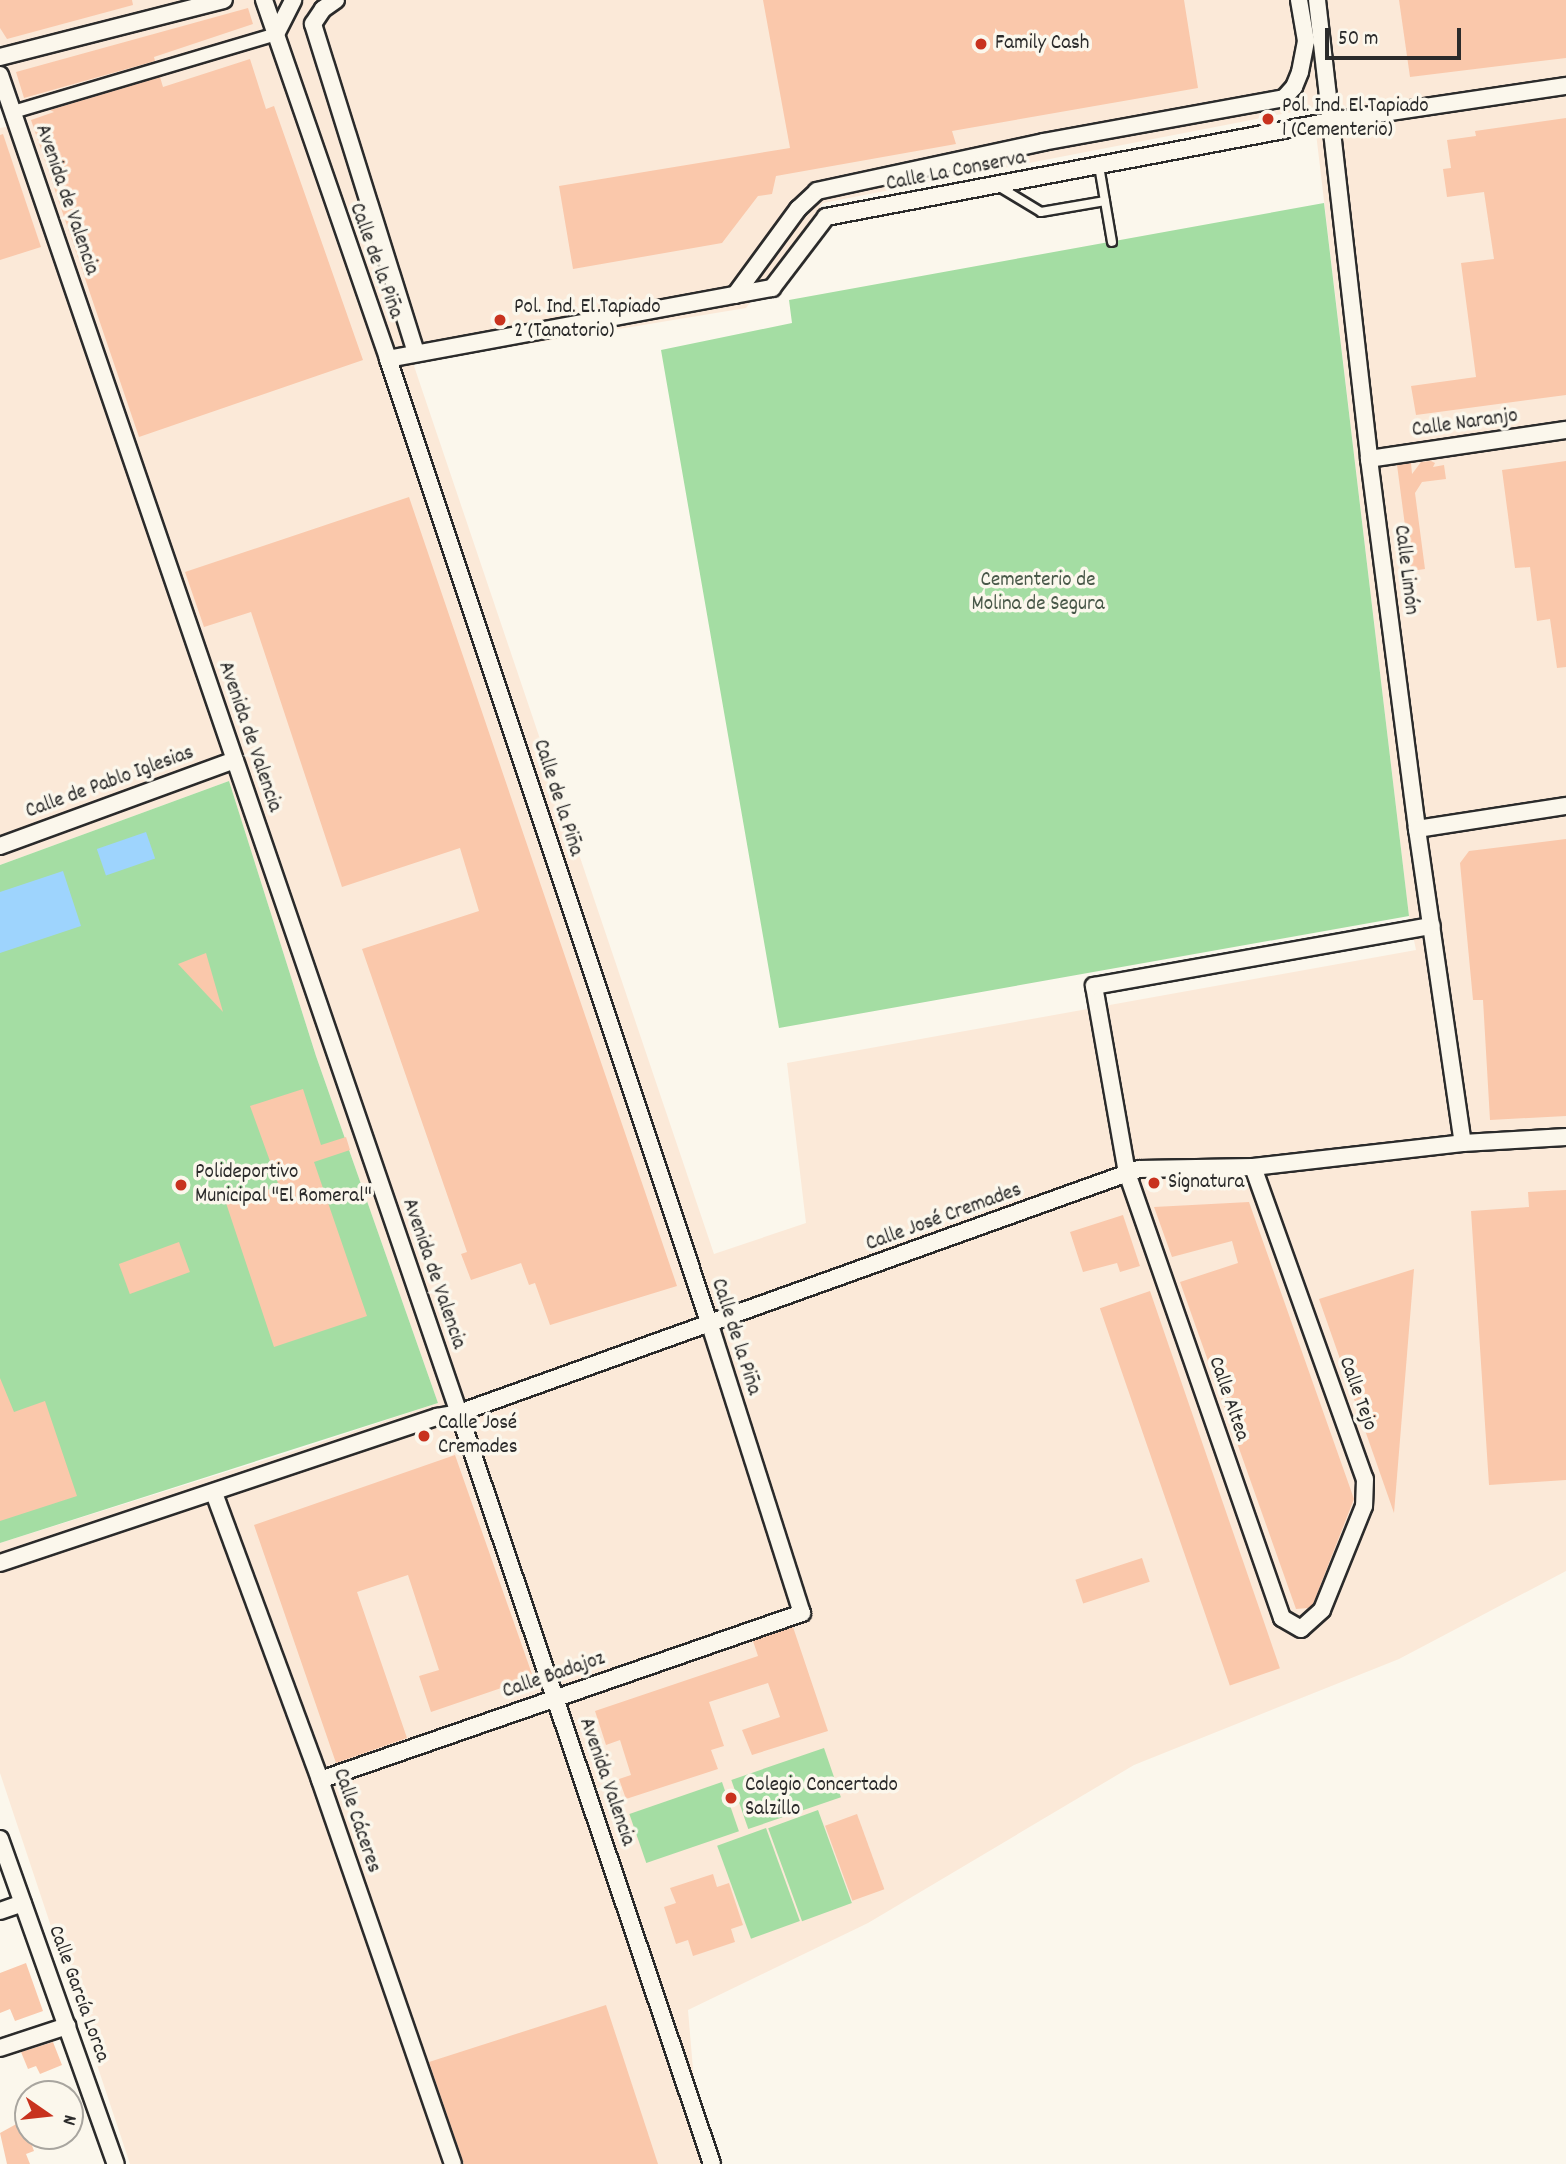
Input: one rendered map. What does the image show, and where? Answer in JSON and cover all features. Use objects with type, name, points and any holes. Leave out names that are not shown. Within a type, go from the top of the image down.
[{"type":"street","points":[[0,57],[224,0]]},
{"type":"street","name":"Calle de la Piña","points":[[264,0],[293,92],[388,359],[710,1325],[802,1613]]},
{"type":"street","points":[[6,113],[276,34],[293,0]]},
{"type":"street","points":[[336,0],[323,9],[313,24],[317,42],[416,352]]},
{"type":"street","points":[[735,295],[798,209],[817,191],[1043,142],[1284,98],[1294,87],[1300,72],[1306,41],[1299,0]]},
{"type":"street","name":"Calle Limón","points":[[1317,0],[1369,459],[1417,829],[1463,1143]]},
{"type":"street","name":"Avenida de Valencia","points":[[0,75],[6,113],[235,760],[459,1413]]},
{"type":"street","name":"Calle La Conserva","points":[[388,359],[772,288],[826,217],[1331,121],[1566,86]]},
{"type":"street","name":"Calle Naranjo","points":[[1369,459],[1566,430]]},
{"type":"street","name":"Calle de Pablo Iglesias","points":[[0,846],[235,760]]},
{"type":"street","points":[[1417,829],[1566,806]]},
{"type":"street","name":"Calle Altea","points":[[1301,1629],[1282,1618],[1127,1173],[1094,986],[1432,926]]},
{"type":"street","name":"Calle José Cremades","points":[[0,1563],[437,1417],[459,1413],[1139,1169],[1253,1167],[1463,1143],[1566,1137]]},
{"type":"street","name":"Calle Tejo","points":[[1253,1167],[1365,1479],[1364,1506],[1322,1610],[1301,1629]]},
{"type":"street","name":"Avenida Valencia","points":[[459,1413],[712,2164]]},
{"type":"street","name":"Calle Cáceres","points":[[214,1493],[320,1780],[453,2164]]},
{"type":"street","name":"Calle Badajoz","points":[[320,1780],[802,1613]]},
{"type":"street","name":"Calle García Lorca","points":[[0,1839],[116,2164]]},
{"type":"street","points":[[0,1911],[23,1903]]},
{"type":"street","points":[[0,2048],[67,2026]]},
{"type":"lane","points":[[1099,166],[1112,242]]},
{"type":"lane","points":[[998,186],[1041,212],[1105,201]]},
{"type":"shaded area","points":[[0,0],[1566,0],[1566,1571],[1399,1659],[1134,1765],[868,1923],[688,2010],[701,2164],[130,2164],[0,1773],[0,1543],[438,1403],[316,1056],[229,781],[0,865],[0,128],[28,123],[0,44]],"holes":[[[1313,108],[1409,916],[1416,950],[787,1063],[806,1223],[714,1254],[413,363],[746,308],[823,203]]]},
{"type":"green space","name":"Cementerio de Molina de Segura","points":[[1324,203],[1409,916],[779,1028],[661,350],[792,323],[789,300]]},
{"type":"green space","name":"Polideportivo Municipal \"El Romeral\"","points":[[229,781],[316,1056],[438,1403],[0,1543],[0,865]]},
{"type":"green space","points":[[824,1748],[841,1797],[748,1829],[731,1780]]},
{"type":"green space","points":[[722,1782],[739,1831],[646,1863],[629,1814]]},
{"type":"green space","points":[[818,1810],[852,1903],[802,1921],[768,1828]]},
{"type":"green space","points":[[766,1828],[800,1921],[751,1939],[717,1846]]},
{"type":"water","points":[[146,832],[155,858],[106,875],[97,849]]},
{"type":"water","points":[[63,871],[81,926],[0,953],[0,892]]},
{"type":"building","points":[[0,0],[132,0],[133,5],[7,39],[0,28]]},
{"type":"building","name":"Family Cash","points":[[763,0],[1184,0],[1198,88],[952,131],[956,144],[776,176],[772,194],[758,196],[722,243],[573,269],[559,186],[790,148]]},
{"type":"building","points":[[1399,0],[1566,0],[1566,58],[1410,77]]},
{"type":"building","points":[[248,8],[253,24],[154,57],[155,61],[24,98],[16,72]]},
{"type":"building","points":[[250,59],[266,109],[274,106],[363,360],[139,437],[31,120],[54,112],[50,110],[160,77],[163,87]]},
{"type":"building","points":[[1566,118],[1566,395],[1416,415],[1411,386],[1476,377],[1461,263],[1494,259],[1484,192],[1447,197],[1443,169],[1451,168],[1447,140],[1476,136],[1475,131]]},
{"type":"building","points":[[3,134],[41,247],[0,260],[0,135]]},
{"type":"building","points":[[1566,461],[1566,667],[1557,668],[1550,619],[1537,621],[1530,567],[1515,568],[1502,470]]},
{"type":"building","points":[[1421,462],[1435,463],[1433,467],[1444,465],[1446,479],[1422,482],[1415,493],[1425,569],[1411,571],[1397,465],[1411,463],[1412,474]]},
{"type":"building","points":[[409,497],[677,1286],[550,1325],[535,1283],[529,1285],[521,1263],[471,1280],[461,1254],[467,1252],[362,949],[479,911],[460,848],[342,887],[251,612],[204,627],[185,572]]},
{"type":"building","points":[[1566,839],[1566,1116],[1490,1120],[1483,1000],[1473,1000],[1460,863],[1469,851]]},
{"type":"building","points":[[206,953],[223,1012],[178,964]]},
{"type":"building","points":[[303,1089],[321,1145],[346,1137],[350,1150],[314,1162],[367,1316],[274,1347],[226,1203],[279,1186],[250,1106]]},
{"type":"building","points":[[1566,1190],[1566,1480],[1489,1485],[1471,1211],[1529,1207],[1528,1192]]},
{"type":"building","points":[[1249,1202],[1354,1499],[1313,1604],[1308,1608],[1296,1609],[1180,1282],[1238,1263],[1232,1241],[1172,1257],[1154,1207]]},
{"type":"building","points":[[1123,1215],[1140,1266],[1120,1272],[1117,1263],[1083,1272],[1070,1232]]},
{"type":"building","points":[[179,1242],[190,1272],[130,1294],[119,1264]]},
{"type":"building","points":[[1414,1269],[1394,1513],[1319,1299]]},
{"type":"building","points":[[1150,1291],[1280,1668],[1230,1686],[1100,1308]]},
{"type":"building","points":[[0,1378],[14,1412],[45,1401],[77,1496],[0,1521]]},
{"type":"building","points":[[455,1455],[533,1677],[431,1712],[419,1676],[439,1670],[408,1575],[357,1592],[407,1738],[336,1763],[254,1525]]},
{"type":"building","points":[[1142,1558],[1150,1582],[1083,1603],[1075,1580]]},
{"type":"building","points":[[793,1627],[828,1731],[752,1755],[742,1730],[780,1717],[768,1683],[709,1702],[724,1746],[711,1750],[718,1769],[626,1799],[619,1779],[631,1775],[620,1740],[606,1745],[595,1711],[758,1656],[753,1641]]},
{"type":"building","points":[[857,1814],[884,1889],[852,1901],[825,1826]]},
{"type":"building","points":[[713,1874],[717,1887],[729,1883],[743,1925],[731,1929],[735,1942],[693,1956],[688,1940],[676,1944],[664,1907],[676,1903],[670,1888]]},
{"type":"building","points":[[26,1963],[43,2011],[15,2021],[10,2009],[0,2013],[0,1973]]},
{"type":"building","points":[[606,2005],[658,2164],[464,2164],[429,2062]]},
{"type":"building","points":[[53,2042],[62,2065],[40,2074],[36,2066],[28,2069],[21,2052]]},
{"type":"building","points":[[14,2125],[14,2150],[34,2150],[26,2154],[30,2164],[7,2164],[0,2133]]},
{"type":"place","name":"Family Cash","points":[[981,44]]},
{"type":"place","name":"Pol. Ind. El Tapiado 1 (Cementerio)","points":[[1268,119]]},
{"type":"place","name":"Pol. Ind. El Tapiado 2 (Tanatorio)","points":[[500,320]]},
{"type":"place","name":"Signatura","points":[[1154,1183]]},
{"type":"place","name":"Polideportivo Municipal \"El Romeral\"","points":[[181,1185]]},
{"type":"place","name":"Calle José Cremades","points":[[424,1436]]},
{"type":"place","name":"Colegio Concertado Salzillo","points":[[731,1798]]}]
